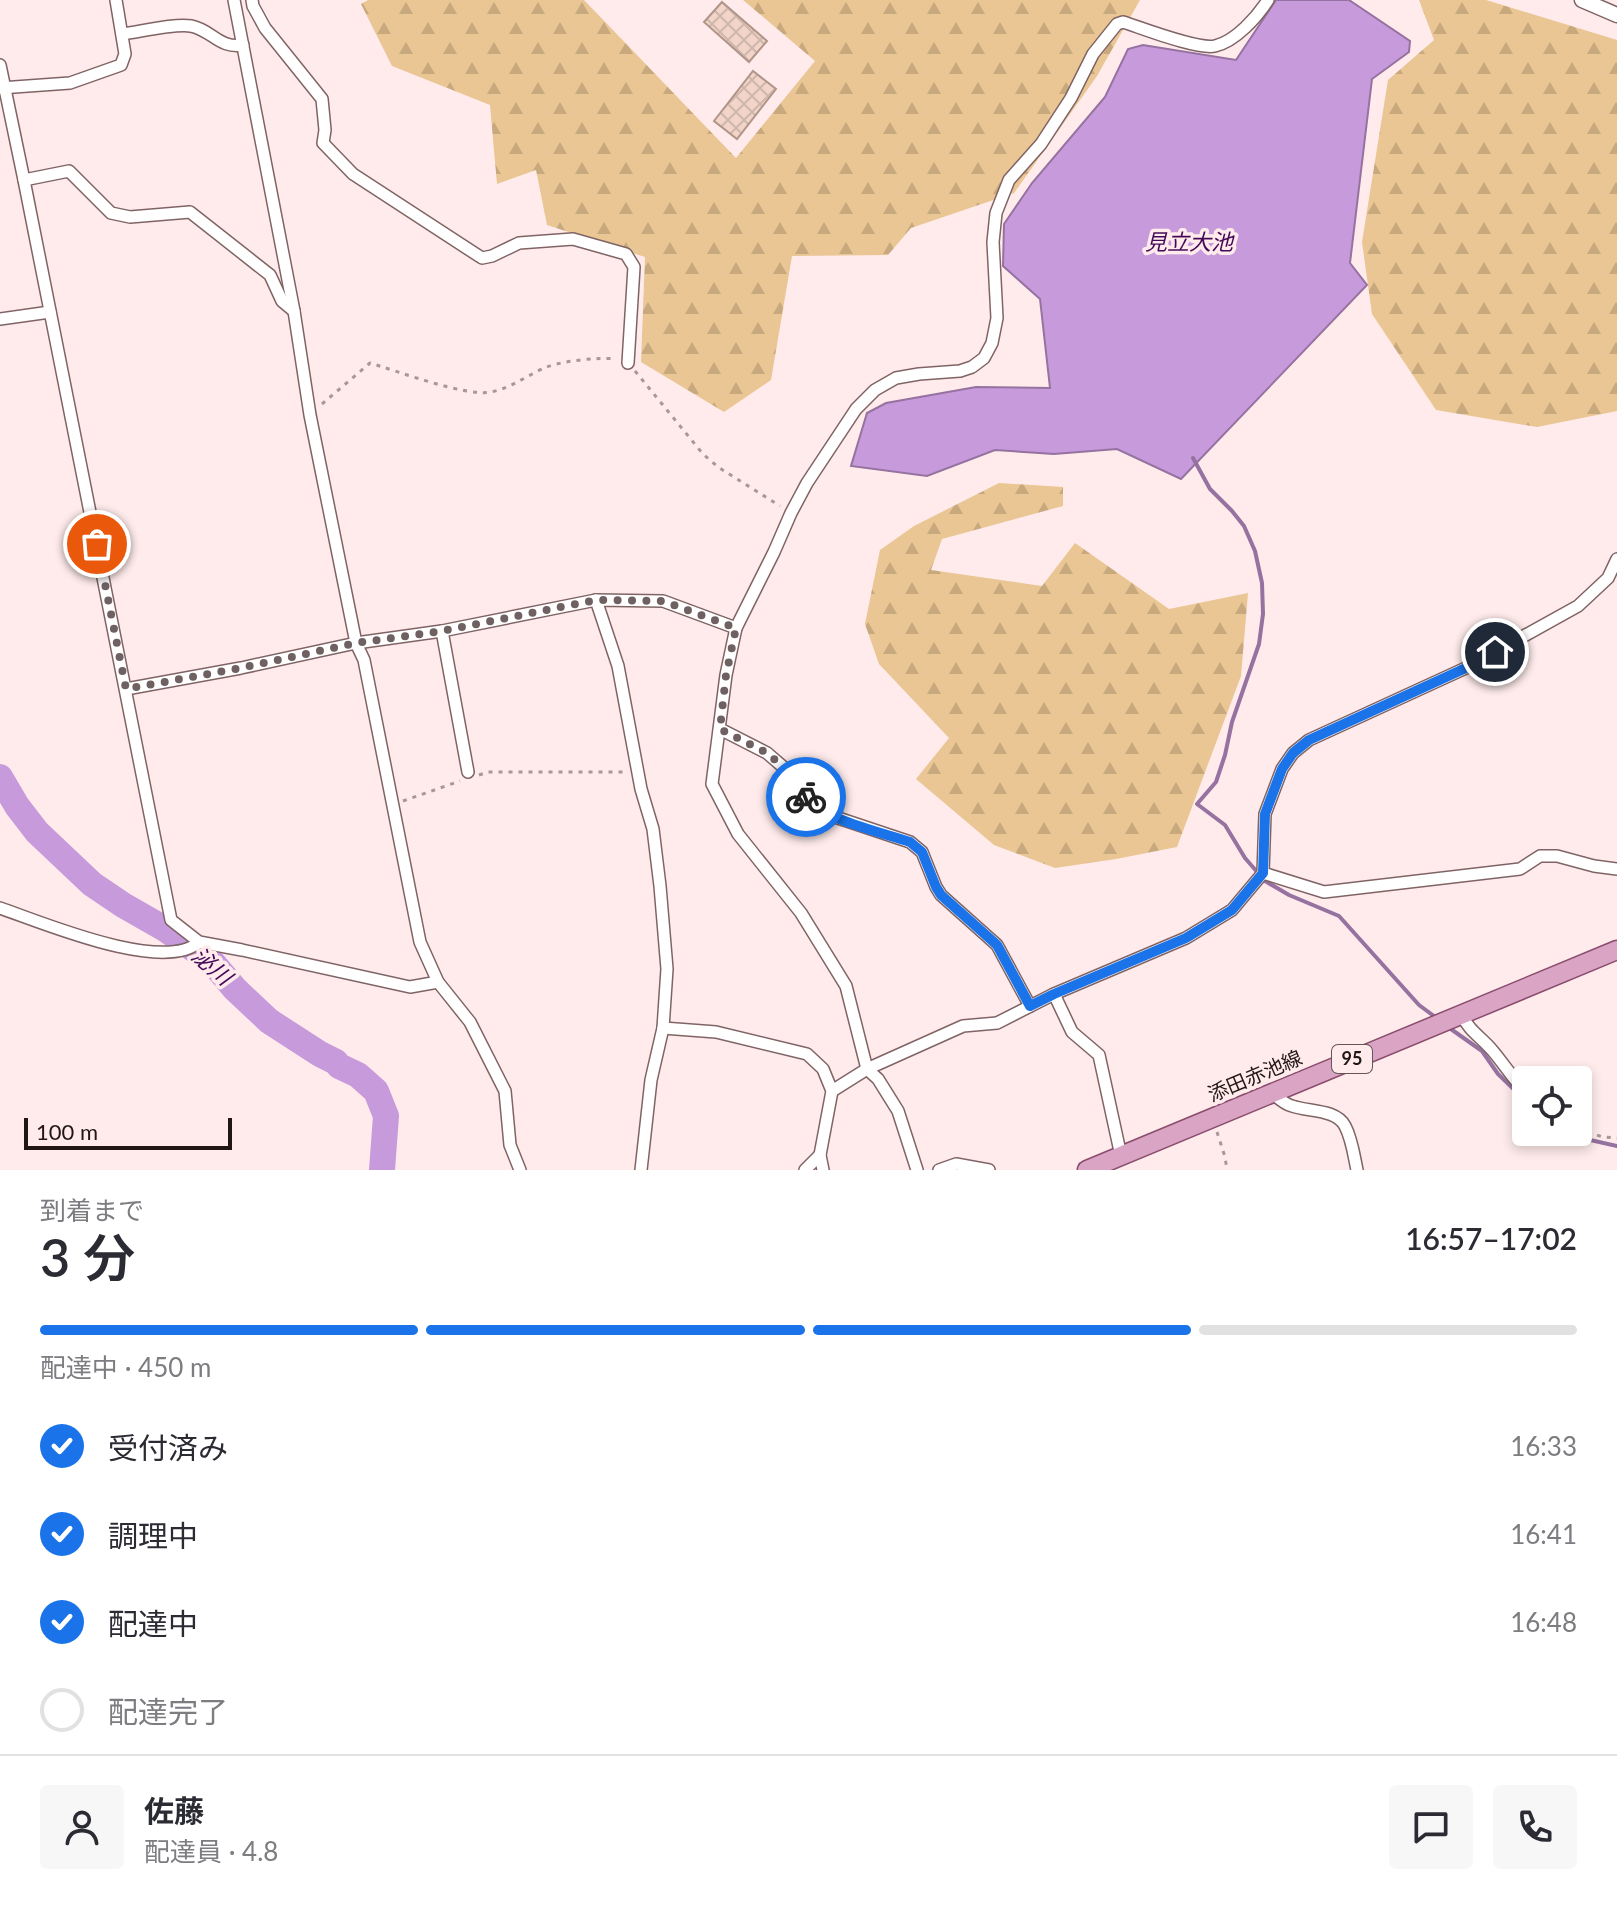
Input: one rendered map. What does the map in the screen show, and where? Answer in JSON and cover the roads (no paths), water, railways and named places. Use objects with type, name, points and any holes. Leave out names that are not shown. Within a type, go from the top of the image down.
[{"type":"main road","name":"添田赤池線","points":[[1087,1170],[1617,950]]},
{"type":"street","points":[[2,88],[70,83],[121,65],[125,54],[116,0]]},
{"type":"street","points":[[234,0],[294,311],[310,415],[356,643],[364,660],[420,942],[438,982],[470,1022],[505,1091],[510,1145],[520,1170]]},
{"type":"street","points":[[252,0],[265,28],[322,99],[323,143],[353,174],[482,258],[519,243],[573,239],[626,254],[634,267],[628,363]]},
{"type":"street","points":[[917,1170],[898,1111],[878,1079],[867,1069],[846,986],[801,913],[738,834],[712,784],[726,675],[736,628],[807,483],[856,409],[875,390],[896,378],[960,371],[984,358],[992,343],[997,318],[993,242],[996,213],[1009,180],[1041,144],[1071,98],[1093,54],[1117,24],[1123,22],[1180,41],[1214,46],[1233,37],[1246,26],[1268,0]]},
{"type":"street","points":[[1582,0],[1617,15]]},
{"type":"street","points":[[122,34],[187,25],[200,28],[223,44],[243,45]]},
{"type":"street","points":[[0,65],[2,88],[24,180],[171,920],[198,944],[410,987],[438,982]]},
{"type":"street","points":[[24,180],[69,171],[111,213],[130,217],[190,212],[270,275],[282,301],[294,311]]},
{"type":"street","points":[[0,319],[50,312]]},
{"type":"street","points":[[832,1091],[867,1069],[963,1026],[997,1023],[1054,994],[1186,938],[1232,910],[1263,873],[1265,814],[1282,769],[1293,753],[1309,740],[1468,667],[1578,606],[1608,578],[1617,559]]},
{"type":"street","points":[[1608,578],[1617,589]]},
{"type":"street","points":[[126,689],[356,643],[442,631],[596,600],[663,601],[736,628]]},
{"type":"street","points":[[596,600],[618,666],[641,789],[653,829],[667,969],[663,1028],[651,1080],[641,1170]]},
{"type":"street","points":[[442,631],[468,776]]},
{"type":"street","points":[[720,729],[767,753],[789,772],[809,803],[823,813],[910,842],[922,852],[941,895],[997,945],[1030,1006]]},
{"type":"street","points":[[1263,873],[1324,892],[1520,869],[1540,856],[1557,856],[1617,869]]},
{"type":"street","points":[[0,908],[78,936],[135,951],[174,953],[198,944]]},
{"type":"street","points":[[1054,994],[1072,1032],[1099,1055],[1121,1156]]},
{"type":"street","points":[[1461,1014],[1467,1027],[1490,1048],[1512,1079]]},
{"type":"street","points":[[663,1028],[716,1032],[807,1054],[823,1069],[832,1091],[820,1155],[823,1170]]},
{"type":"street","points":[[1271,1092],[1294,1107],[1338,1118],[1345,1126],[1357,1170]]},
{"type":"street","points":[[805,1170],[820,1155]]},
{"type":"street","points":[[939,1170],[956,1164],[989,1170]]},
{"type":"water","name":"見立大池","points":[[1276,0],[1349,0],[1410,41],[1409,52],[1372,79],[1350,263],[1367,285],[1181,479],[1117,449],[1054,454],[995,450],[927,476],[851,466],[867,413],[886,403],[976,387],[1050,388],[1040,299],[1003,266],[1004,224],[1032,183],[1105,97],[1128,49],[1143,45],[1236,60]]},
{"type":"waterway","points":[[1193,458],[1210,489],[1244,526],[1255,551],[1262,583],[1263,614],[1259,644],[1232,722],[1216,782],[1197,804],[1225,825],[1245,858],[1265,881],[1339,916],[1419,1005],[1438,1019]]},
{"type":"waterway","name":"泌川","points":[[0,777],[37,832],[92,884],[213,963],[269,1021],[358,1075],[376,1091],[386,1116],[382,1170]]},
{"type":"waterway","points":[[1448,1027],[1482,1051],[1512,1088]]},
{"type":"waterway","points":[[1592,1140],[1617,1146]]}]
